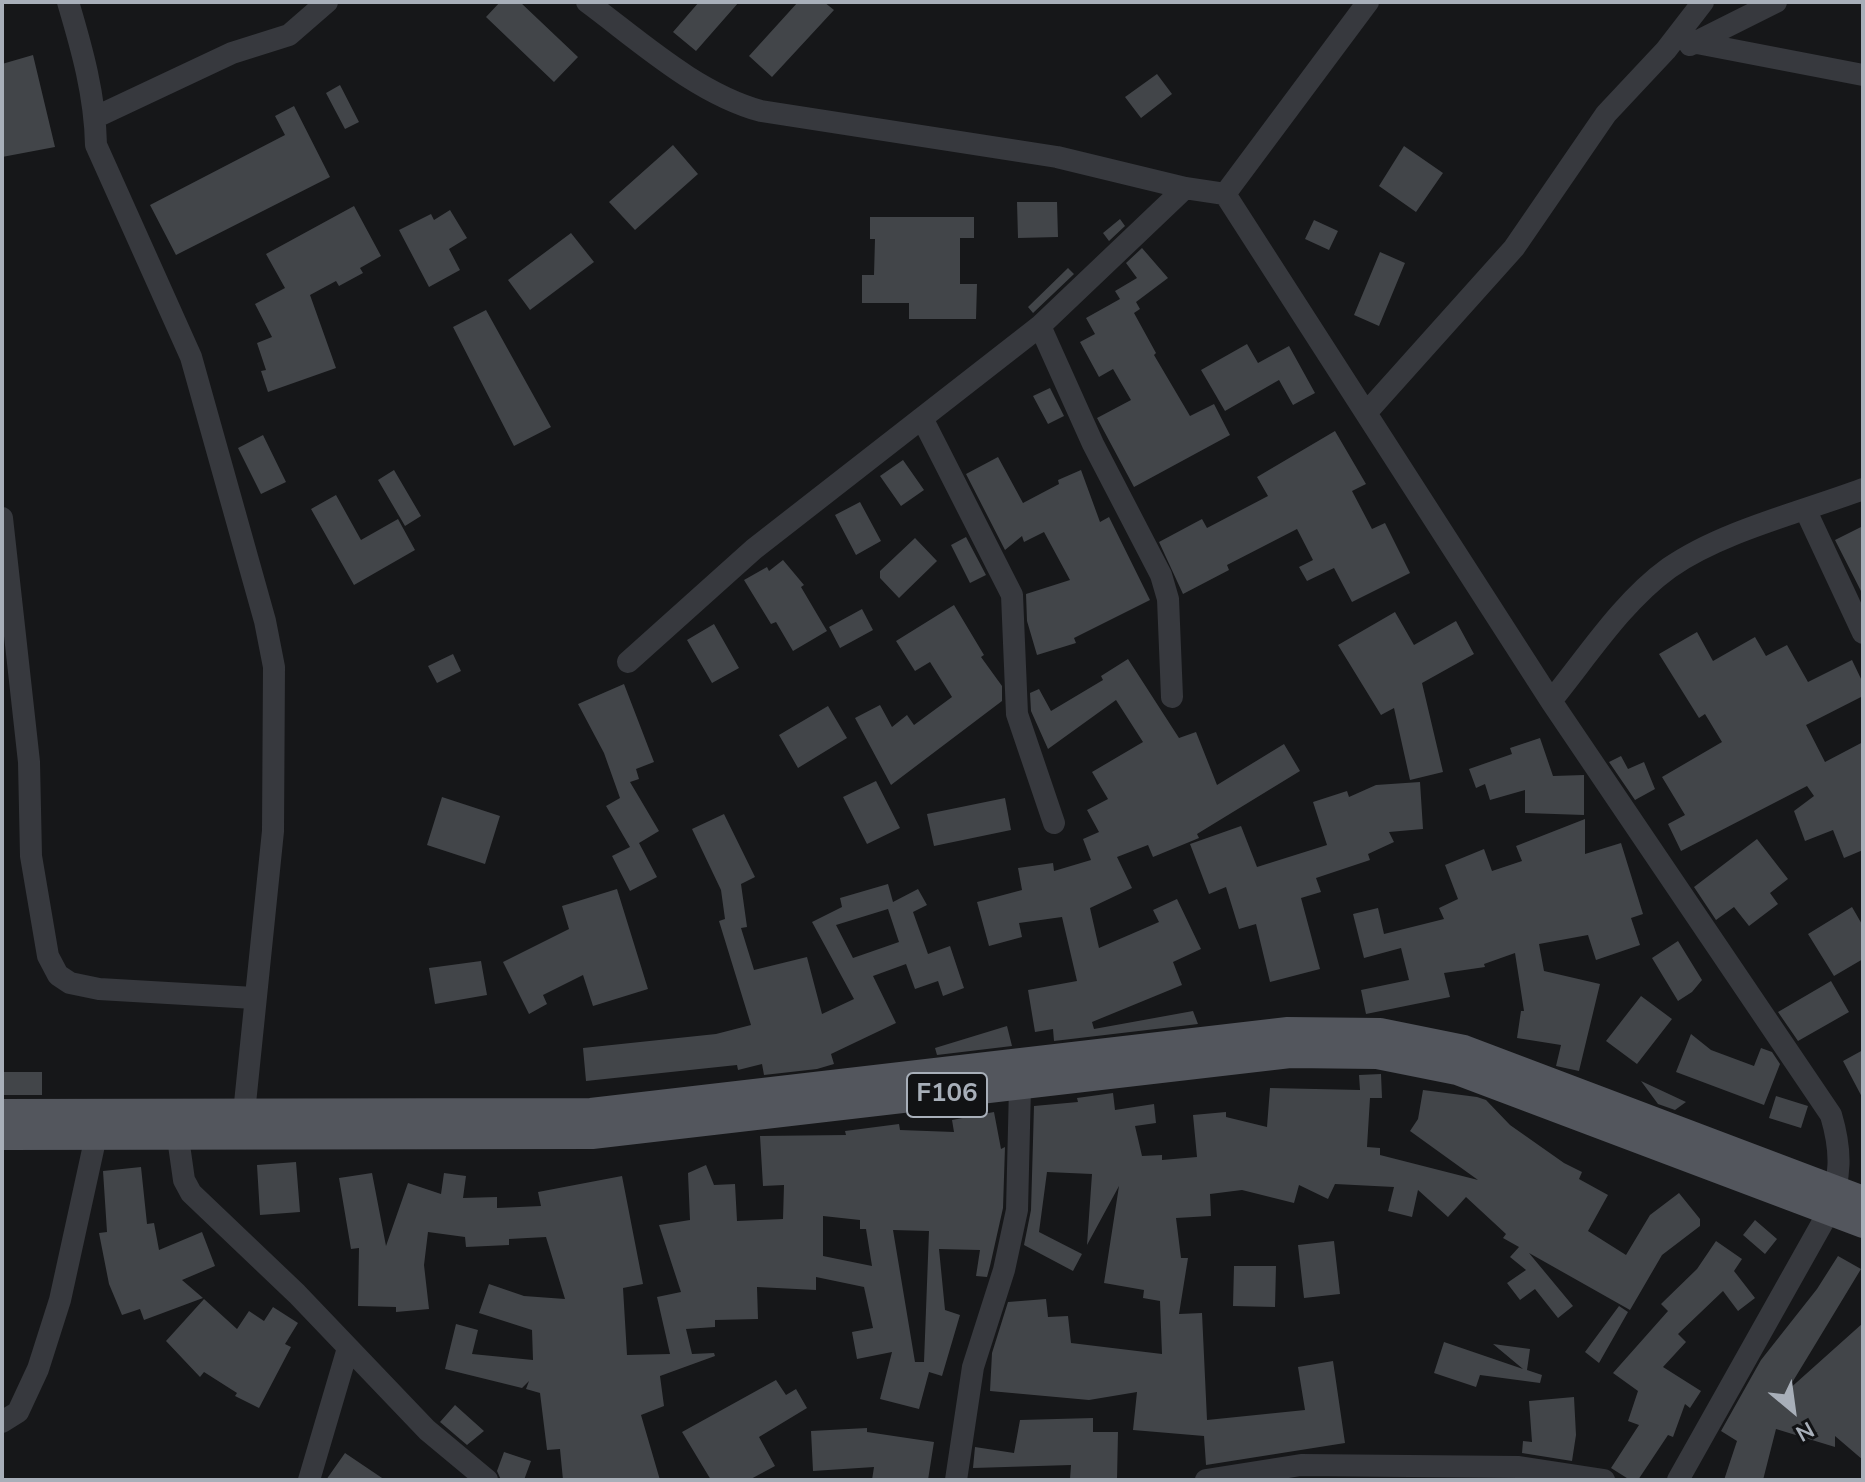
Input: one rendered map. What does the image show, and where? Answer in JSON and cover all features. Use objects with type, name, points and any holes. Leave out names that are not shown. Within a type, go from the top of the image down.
[{"type":"main road","name":"F106","points":[[2,1113],[591,1112],[1288,1031],[1380,1032],[1464,1049],[1832,1202],[1863,1224]]},
{"type":"main road","name":"F106","points":[[2,1136],[592,1135],[1290,1054],[1377,1055],[1457,1071],[1832,1202],[1863,1200]]},
{"type":"street","points":[[68,2],[96,117],[96,145],[191,357],[222,459],[271,652],[276,707],[273,831],[244,1113]]},
{"type":"street","points":[[96,117],[232,53],[289,35],[327,2]]},
{"type":"street","points":[[587,2],[707,89],[735,104],[776,114],[1057,157],[1185,188],[1225,194],[1551,701],[1831,1115],[1841,1148],[1832,1202],[1678,1480]]},
{"type":"street","points":[[1367,412],[1514,248],[1606,114],[1666,50],[1703,2]]},
{"type":"street","points":[[1666,50],[1697,43],[1776,2]]},
{"type":"street","points":[[1225,194],[1365,3]]},
{"type":"street","points":[[1697,43],[1863,75]]},
{"type":"street","points":[[628,662],[754,549],[851,470],[923,420],[1040,326],[1185,188]]},
{"type":"street","points":[[1040,326],[1093,444],[1161,575],[1168,599],[1172,697]]},
{"type":"street","points":[[923,420],[1012,595],[1017,714],[1054,823]]},
{"type":"street","points":[[1551,701],[1641,592],[1670,568],[1712,545],[1863,489]]},
{"type":"street","points":[[1806,511],[1863,633]]},
{"type":"street","points":[[2,518],[29,762],[31,856],[48,956],[58,975],[70,983],[99,989],[254,998]]},
{"type":"street","points":[[956,1480],[973,1367],[1004,1270],[1017,1210],[1020,1087]]},
{"type":"street","points":[[2,1422],[18,1412],[38,1369],[60,1300],[96,1136]]},
{"type":"street","points":[[178,1138],[184,1180],[191,1193],[427,1430],[487,1480]]},
{"type":"street","points":[[309,1480],[348,1348]]},
{"type":"street","points":[[1206,1480],[1301,1465],[1466,1472],[1519,1467],[1604,1480]]},
{"type":"building","points":[[500,2],[520,2],[578,57],[554,82],[486,17]]},
{"type":"building","points":[[699,2],[739,2],[696,51],[673,32]]},
{"type":"building","points":[[798,2],[824,2],[834,10],[772,77],[749,56]]},
{"type":"building","points":[[33,55],[55,147],[2,157],[2,64]]},
{"type":"building","points":[[1157,74],[1172,94],[1141,118],[1125,97]]},
{"type":"building","points":[[340,85],[359,122],[345,129],[326,93]]},
{"type":"building","points":[[294,106],[330,177],[176,255],[150,205],[285,135],[275,116]]},
{"type":"building","points":[[673,145],[698,174],[635,230],[609,202]]},
{"type":"building","points":[[1404,146],[1443,173],[1416,212],[1379,186]]},
{"type":"building","points":[[1017,202],[1057,202],[1058,237],[1018,238]]},
{"type":"building","points":[[354,206],[381,256],[360,268],[363,273],[339,286],[336,281],[310,295],[336,368],[268,392],[261,371],[266,370],[257,343],[272,337],[255,304],[285,288],[266,254]]},
{"type":"building","points":[[450,210],[467,238],[449,249],[460,270],[429,287],[399,230],[431,214],[434,220]]},
{"type":"building","points":[[870,217],[974,217],[974,238],[960,238],[960,284],[977,284],[976,319],[909,319],[909,303],[862,303],[862,275],[874,275],[875,239],[870,239]]},
{"type":"building","points":[[1120,219],[1125,226],[1109,241],[1103,233]]},
{"type":"building","points":[[1314,220],[1338,231],[1329,250],[1305,239]]},
{"type":"building","points":[[571,233],[594,262],[530,310],[508,280]]},
{"type":"building","points":[[1142,248],[1168,278],[1136,302],[1140,309],[1134,313],[1156,353],[1154,355],[1190,416],[1214,404],[1230,435],[1134,487],[1097,418],[1131,400],[1113,369],[1099,377],[1080,342],[1095,334],[1086,318],[1120,299],[1115,291],[1137,278],[1126,263]]},
{"type":"building","points":[[1380,252],[1405,263],[1379,326],[1354,315]]},
{"type":"building","points":[[1068,268],[1074,274],[1033,313],[1028,307]]},
{"type":"building","points":[[486,310],[551,427],[514,446],[453,327]]},
{"type":"building","points":[[1247,344],[1258,363],[1289,346],[1315,393],[1293,405],[1279,380],[1225,411],[1201,370]]},
{"type":"building","points":[[1050,388],[1064,416],[1048,424],[1033,396]]},
{"type":"building","points":[[1335,431],[1366,484],[1352,491],[1372,529],[1385,523],[1410,573],[1352,602],[1334,568],[1307,581],[1299,567],[1313,560],[1297,529],[1227,565],[1229,570],[1183,594],[1159,542],[1202,519],[1207,528],[1268,496],[1257,477]]},
{"type":"building","points":[[263,435],[286,482],[261,494],[238,448]]},
{"type":"building","points":[[998,457],[1023,503],[1059,484],[1058,480],[1081,470],[1100,522],[1109,517],[1150,600],[1074,638],[1076,643],[1037,655],[1027,621],[1026,594],[1070,580],[1044,532],[1024,542],[1022,536],[1005,550],[966,474]]},
{"type":"building","points":[[903,460],[924,490],[901,506],[880,476]]},
{"type":"building","points":[[394,470],[421,516],[405,526],[378,480]]},
{"type":"building","points":[[336,495],[361,540],[398,519],[415,550],[354,585],[311,509]]},
{"type":"building","points":[[860,502],[881,541],[856,555],[835,515]]},
{"type":"building","points":[[1863,526],[1863,595],[1835,540]]},
{"type":"building","points":[[966,537],[986,575],[970,583],[951,545]]},
{"type":"building","points":[[915,538],[937,561],[899,598],[880,578],[880,571]]},
{"type":"building","points":[[783,560],[804,585],[801,587],[827,631],[793,651],[776,622],[771,624],[744,580],[767,567],[769,571]]},
{"type":"building","points":[[954,605],[984,655],[981,657],[1002,686],[1002,701],[891,785],[855,718],[880,705],[892,727],[907,715],[914,725],[952,697],[930,662],[915,671],[896,641]]},
{"type":"building","points":[[862,609],[873,630],[840,648],[829,627]]},
{"type":"building","points":[[1395,612],[1414,645],[1456,621],[1474,654],[1422,683],[1443,772],[1410,780],[1394,708],[1381,715],[1338,645]]},
{"type":"building","points":[[714,624],[739,668],[712,683],[687,640]]},
{"type":"building","points":[[1697,632],[1713,661],[1755,637],[1766,656],[1787,645],[1808,682],[1852,660],[1863,683],[1863,696],[1806,725],[1825,762],[1863,742],[1863,850],[1844,858],[1833,830],[1805,841],[1794,811],[1814,796],[1807,786],[1681,851],[1668,824],[1685,815],[1662,777],[1722,742],[1705,714],[1699,718],[1659,654]]},
{"type":"building","points":[[453,654],[461,671],[437,683],[428,666]]},
{"type":"building","points":[[1128,659],[1179,738],[1196,732],[1217,785],[1284,744],[1300,771],[1197,834],[1199,838],[1153,857],[1148,845],[1117,857],[1132,888],[1090,908],[1099,948],[1159,922],[1153,910],[1177,899],[1201,949],[1173,962],[1182,985],[1092,1022],[1094,1029],[1193,1011],[1198,1024],[1054,1041],[1053,1029],[1035,1032],[1028,990],[1077,981],[1062,917],[1019,923],[1022,937],[989,946],[977,902],[1022,890],[1018,868],[1053,863],[1054,871],[1091,860],[1083,839],[1099,832],[1087,810],[1108,799],[1092,772],[1143,742],[1116,700],[1048,749],[1031,711],[1030,693],[1039,689],[1051,711],[1103,680],[1101,676]]},
{"type":"building","points":[[624,684],[654,762],[636,769],[639,779],[630,782],[659,831],[639,843],[657,877],[630,891],[612,856],[630,847],[606,806],[620,798],[604,753],[578,704]]},
{"type":"building","points":[[828,706],[847,738],[798,768],[779,735]]},
{"type":"building","points":[[1540,738],[1553,776],[1584,775],[1584,815],[1525,813],[1525,790],[1490,800],[1485,784],[1476,788],[1469,769],[1512,754],[1510,748]]},
{"type":"building","points":[[1621,756],[1628,769],[1644,762],[1655,789],[1635,800],[1609,762]]},
{"type":"building","points":[[876,781],[900,828],[867,844],[843,797]]},
{"type":"building","points":[[1420,782],[1423,829],[1389,832],[1394,842],[1368,854],[1370,860],[1316,878],[1321,892],[1301,898],[1320,969],[1270,982],[1256,924],[1239,929],[1226,887],[1209,894],[1190,844],[1241,826],[1257,867],[1327,845],[1313,802],[1347,791],[1349,797],[1376,785]]},
{"type":"building","points":[[442,797],[500,816],[485,864],[427,845]]},
{"type":"building","points":[[1005,798],[1011,830],[934,846],[927,814]]},
{"type":"building","points":[[724,814],[755,877],[741,884],[747,927],[741,928],[754,970],[807,957],[822,1014],[854,999],[812,922],[842,907],[840,898],[888,884],[893,902],[918,889],[927,905],[913,912],[928,954],[950,946],[964,988],[943,996],[938,981],[915,989],[906,964],[873,976],[896,1023],[831,1054],[834,1064],[817,1069],[764,1075],[762,1064],[738,1070],[737,1065],[586,1081],[583,1048],[716,1034],[751,1025],[719,921],[725,919],[721,890],[692,829]],"holes":[[[888,909],[899,942],[853,958],[836,925]]]},
{"type":"building","points":[[1585,819],[1585,854],[1621,843],[1643,914],[1631,918],[1640,945],[1596,960],[1588,935],[1539,944],[1544,971],[1600,984],[1579,1071],[1556,1066],[1561,1045],[1517,1038],[1521,1011],[1524,1011],[1515,953],[1484,964],[1485,967],[1444,973],[1450,997],[1366,1014],[1361,990],[1409,980],[1401,948],[1364,958],[1353,914],[1378,908],[1384,934],[1444,919],[1439,908],[1458,899],[1445,865],[1484,849],[1492,871],[1522,861],[1516,846]]},
{"type":"building","points":[[1757,839],[1788,879],[1770,893],[1778,904],[1749,926],[1734,907],[1716,920],[1694,887]]},
{"type":"building","points":[[617,889],[648,989],[593,1006],[583,975],[543,995],[547,1004],[529,1014],[503,962],[569,929],[562,906]]},
{"type":"building","points":[[1852,907],[1863,926],[1863,959],[1834,976],[1808,934]]},
{"type":"building","points":[[1678,941],[1702,980],[1692,992],[1678,1001],[1652,958]]},
{"type":"building","points":[[481,961],[487,995],[435,1004],[429,968]]},
{"type":"building","points":[[1831,981],[1849,1012],[1798,1041],[1778,1012]]},
{"type":"building","points":[[1641,996],[1672,1019],[1637,1064],[1606,1041]]},
{"type":"building","points":[[1007,1026],[1012,1046],[937,1055],[935,1048]]},
{"type":"building","points":[[1691,1034],[1711,1050],[1754,1066],[1761,1048],[1772,1052],[1780,1064],[1764,1105],[1676,1072]]},
{"type":"building","points":[[1863,1050],[1863,1099],[1843,1061]]},
{"type":"building","points":[[3,1072],[42,1072],[42,1095],[3,1095]]},
{"type":"building","points":[[1381,1074],[1382,1098],[1370,1098],[1367,1147],[1380,1148],[1380,1155],[1478,1180],[1410,1131],[1418,1119],[1423,1090],[1477,1097],[1486,1100],[1510,1125],[1582,1172],[1579,1179],[1608,1195],[1588,1231],[1626,1255],[1650,1215],[1679,1193],[1700,1219],[1700,1226],[1662,1255],[1630,1310],[1529,1253],[1573,1306],[1558,1318],[1535,1289],[1520,1300],[1507,1283],[1526,1270],[1510,1257],[1519,1247],[1503,1238],[1506,1234],[1466,1197],[1448,1217],[1418,1190],[1412,1217],[1388,1211],[1394,1187],[1335,1184],[1328,1199],[1299,1185],[1294,1203],[1242,1190],[1210,1194],[1211,1216],[1176,1218],[1181,1258],[1188,1258],[1179,1314],[1202,1313],[1207,1420],[1305,1410],[1298,1367],[1333,1361],[1345,1443],[1206,1465],[1204,1436],[1133,1430],[1137,1392],[1089,1400],[990,1391],[992,1353],[1008,1302],[1046,1299],[1048,1317],[1068,1316],[1071,1343],[1162,1354],[1160,1301],[1143,1298],[1144,1290],[1104,1283],[1119,1186],[1087,1245],[1092,1174],[1047,1172],[1039,1232],[1082,1254],[1073,1271],[1024,1245],[1031,1210],[1034,1106],[1078,1102],[1077,1098],[1113,1093],[1115,1110],[1154,1104],[1156,1123],[1135,1126],[1142,1156],[1162,1155],[1162,1160],[1197,1157],[1193,1115],[1226,1112],[1226,1117],[1267,1127],[1270,1088],[1360,1090],[1359,1075]]},
{"type":"building","points":[[1641,1081],[1686,1102],[1675,1110],[1658,1104]]},
{"type":"building","points":[[1776,1096],[1808,1106],[1801,1128],[1769,1118]]},
{"type":"building","points":[[994,1112],[1001,1149],[1005,1147],[1003,1208],[987,1277],[976,1276],[980,1250],[939,1249],[945,1310],[960,1315],[942,1376],[929,1372],[919,1409],[880,1399],[892,1352],[857,1359],[852,1332],[873,1328],[864,1287],[816,1277],[816,1290],[757,1287],[758,1319],[715,1320],[715,1327],[686,1329],[692,1354],[714,1353],[715,1356],[660,1376],[664,1406],[641,1415],[660,1480],[563,1480],[560,1449],[547,1450],[540,1393],[526,1389],[529,1381],[522,1388],[445,1369],[456,1324],[478,1330],[472,1354],[533,1360],[532,1330],[479,1313],[489,1284],[524,1296],[565,1299],[546,1237],[509,1239],[509,1245],[466,1247],[465,1237],[428,1232],[424,1265],[429,1309],[396,1312],[396,1307],[358,1306],[359,1248],[351,1249],[339,1178],[372,1173],[386,1246],[408,1183],[441,1194],[444,1173],[466,1176],[463,1198],[497,1197],[497,1208],[541,1206],[538,1192],[622,1176],[643,1284],[623,1288],[627,1355],[670,1354],[657,1297],[681,1292],[659,1225],[690,1220],[688,1173],[706,1165],[714,1185],[735,1184],[737,1221],[783,1219],[784,1185],[763,1186],[760,1136],[846,1135],[845,1131],[899,1124],[900,1130],[954,1132],[952,1120]],"holes":[[[823,1216],[860,1220],[860,1229],[866,1229],[872,1266],[823,1256]],[[893,1230],[929,1231],[924,1362],[915,1362]]]},
{"type":"building","points":[[296,1162],[300,1212],[260,1215],[257,1165]]},
{"type":"building","points":[[141,1167],[147,1224],[154,1223],[159,1250],[202,1232],[215,1266],[182,1280],[203,1298],[144,1320],[140,1309],[122,1315],[109,1284],[99,1233],[107,1232],[103,1171]]},
{"type":"building","points":[[1755,1220],[1777,1239],[1765,1254],[1743,1235]]},
{"type":"building","points":[[1334,1241],[1340,1294],[1304,1298],[1298,1245]]},
{"type":"building","points":[[1716,1241],[1742,1259],[1734,1271],[1755,1298],[1738,1311],[1723,1291],[1678,1334],[1686,1342],[1663,1367],[1701,1391],[1690,1408],[1685,1404],[1673,1437],[1668,1435],[1638,1480],[1630,1480],[1611,1468],[1639,1425],[1628,1421],[1638,1391],[1613,1373],[1668,1311],[1661,1304],[1697,1269]]},
{"type":"building","points":[[1838,1256],[1861,1269],[1787,1391],[1863,1323],[1863,1460],[1835,1436],[1835,1447],[1776,1429],[1763,1480],[1724,1480],[1737,1441],[1721,1431],[1761,1360],[1817,1289]]},
{"type":"building","points":[[1234,1266],[1276,1266],[1275,1307],[1233,1306]]},
{"type":"building","points":[[204,1299],[237,1329],[249,1311],[264,1321],[273,1307],[298,1323],[285,1344],[291,1347],[259,1408],[235,1396],[237,1393],[204,1372],[200,1377],[166,1341]]},
{"type":"building","points":[[1619,1306],[1628,1312],[1599,1363],[1585,1352]]},
{"type":"building","points":[[1444,1342],[1523,1369],[1493,1344],[1530,1349],[1527,1370],[1542,1375],[1540,1383],[1480,1375],[1476,1387],[1434,1373]]},
{"type":"building","points":[[776,1380],[786,1395],[796,1389],[807,1408],[759,1437],[775,1466],[749,1480],[711,1480],[682,1432]]},
{"type":"building","points":[[1574,1397],[1576,1435],[1572,1461],[1522,1453],[1523,1441],[1532,1442],[1529,1401]]},
{"type":"building","points":[[455,1405],[484,1431],[467,1445],[440,1422]]},
{"type":"building","points":[[1093,1418],[1093,1432],[1118,1432],[1117,1480],[1070,1479],[1071,1465],[973,1468],[975,1447],[1014,1453],[1020,1420]]},
{"type":"building","points":[[867,1428],[867,1432],[934,1442],[928,1480],[872,1480],[874,1467],[813,1471],[811,1431]]},
{"type":"building","points":[[504,1452],[531,1461],[524,1480],[501,1480],[497,1471]]},
{"type":"building","points":[[345,1453],[385,1480],[326,1480]]}]
